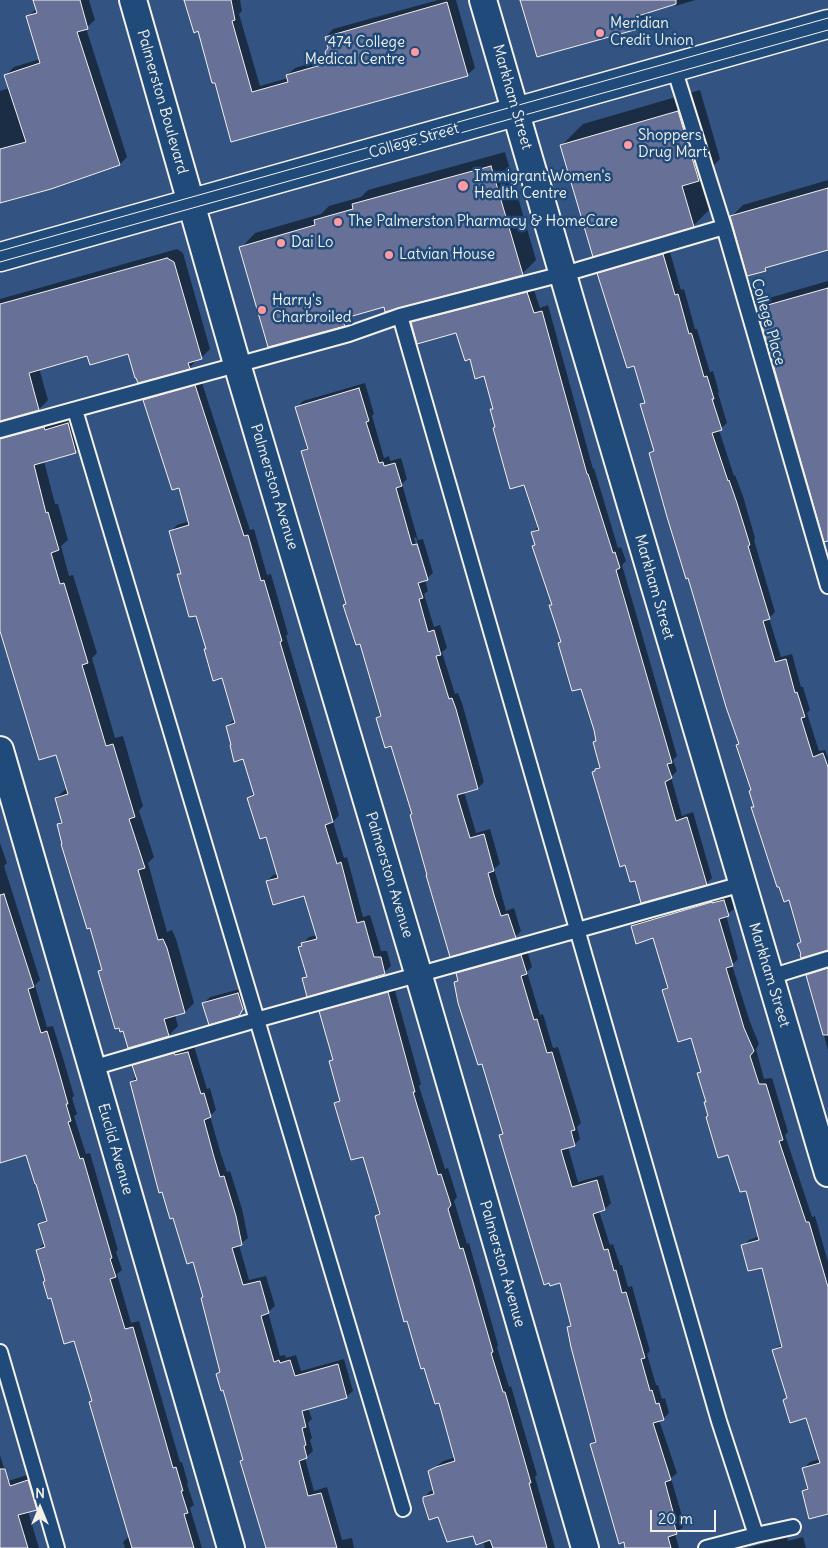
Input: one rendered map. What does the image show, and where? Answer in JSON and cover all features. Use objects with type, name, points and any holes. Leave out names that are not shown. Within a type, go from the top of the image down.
[{"type":"main road","name":"College Street","points":[[0,256],[828,24]]},
{"type":"street","name":"Palmerston Boulevard","points":[[133,0],[180,161],[190,203]]},
{"type":"street","name":"Markham Street","points":[[483,0],[562,274],[828,1173]]},
{"type":"street","name":"Palmerston Avenue","points":[[190,203],[419,976],[585,1548]]},
{"type":"street","name":"Euclid Avenue","points":[[0,750],[231,1548]]},
{"type":"lane","name":"College Place","points":[[674,68],[724,227],[828,586]]},
{"type":"lane","points":[[0,430],[349,334],[400,316],[562,274],[724,227]]},
{"type":"lane","points":[[400,316],[579,930],[719,1422],[756,1535]]},
{"type":"lane","points":[[75,410],[403,1509]]},
{"type":"lane","points":[[92,1068],[256,1020],[419,976],[742,884]]},
{"type":"lane","points":[[770,977],[828,959]]},
{"type":"lane","points":[[0,1352],[57,1548]]},
{"type":"lane","points":[[706,1548],[793,1527]]},
{"type":"building","points":[[33,0],[80,0],[88,29],[77,32],[120,165],[51,189],[0,203],[0,149],[26,142],[4,75],[40,63],[26,16],[37,13]]},
{"type":"building","points":[[184,0],[231,0],[235,20],[232,21],[252,92],[288,82],[286,75],[328,63],[325,52],[328,48],[325,37],[447,2],[468,76],[231,142],[198,31],[194,33]]},
{"type":"building","points":[[520,0],[676,0],[676,4],[635,17],[638,29],[537,57]]},
{"type":"building","points":[[678,111],[699,181],[682,186],[694,227],[593,257],[560,145]]},
{"type":"building","points":[[491,166],[523,275],[385,312],[384,307],[342,319],[345,326],[268,347],[239,247],[315,225],[314,220],[353,209],[352,204]]},
{"type":"building","points":[[828,188],[828,250],[765,268],[766,271],[747,276],[730,216]]},
{"type":"building","points":[[663,254],[675,295],[678,294],[689,334],[691,333],[692,335],[704,377],[707,376],[714,399],[712,399],[722,430],[712,433],[750,545],[748,546],[770,619],[763,621],[775,662],[786,659],[795,693],[797,692],[805,717],[801,718],[813,757],[823,753],[828,767],[828,950],[801,958],[797,944],[801,942],[789,900],[784,902],[779,887],[777,887],[751,807],[754,807],[749,791],[751,790],[736,745],[739,744],[726,707],[688,578],[686,579],[667,517],[649,453],[654,451],[640,404],[645,403],[634,366],[627,368],[597,273]]},
{"type":"building","points":[[167,258],[174,262],[202,359],[188,363],[190,369],[138,383],[128,354],[90,365],[87,356],[29,373],[39,410],[0,421],[0,304]]},
{"type":"building","points":[[828,288],[828,541],[824,542],[757,308]]},
{"type":"building","points":[[527,292],[534,313],[542,311],[587,474],[613,553],[615,552],[620,568],[616,570],[672,763],[667,764],[672,778],[665,782],[676,821],[687,817],[707,885],[641,903],[635,881],[630,882],[625,865],[620,867],[592,772],[600,768],[593,742],[596,741],[594,730],[581,689],[572,691],[558,643],[561,642],[549,605],[552,605],[532,546],[535,545],[531,532],[539,530],[524,485],[510,489],[493,428],[495,427],[490,409],[493,409],[484,376],[475,379],[470,359],[465,361],[456,333],[417,344],[411,322]]},
{"type":"building","points":[[195,385],[244,536],[248,535],[261,581],[264,580],[282,641],[280,642],[333,822],[325,825],[337,864],[341,862],[357,923],[364,921],[374,957],[381,957],[385,974],[307,997],[302,978],[307,977],[298,947],[302,946],[301,943],[317,939],[304,896],[273,905],[266,881],[278,878],[266,837],[260,839],[247,798],[254,795],[243,759],[234,762],[226,726],[235,723],[222,678],[213,681],[196,616],[189,617],[177,574],[181,574],[169,531],[189,525],[179,488],[172,490],[143,400]]},
{"type":"building","points":[[359,388],[369,421],[366,422],[379,463],[383,462],[384,466],[395,463],[402,486],[396,488],[412,545],[417,544],[428,580],[418,583],[423,598],[419,599],[428,632],[434,630],[441,655],[436,656],[449,699],[452,698],[456,709],[478,789],[457,795],[470,838],[484,834],[494,871],[488,873],[494,895],[501,916],[508,914],[516,938],[450,957],[410,815],[412,814],[391,746],[385,748],[376,718],[381,716],[360,644],[356,645],[343,605],[346,604],[301,451],[308,449],[295,407]]},
{"type":"building","points":[[68,423],[76,453],[34,465],[46,513],[48,512],[59,550],[51,553],[60,584],[64,583],[88,663],[82,665],[106,746],[113,744],[135,817],[129,819],[145,868],[138,870],[158,940],[163,939],[167,948],[185,1013],[164,1019],[169,1036],[128,1048],[123,1031],[120,1032],[119,1028],[115,1029],[98,971],[102,970],[90,928],[87,929],[61,844],[57,824],[62,823],[55,798],[68,794],[56,755],[39,760],[0,631],[0,439],[44,427],[45,430]]},
{"type":"building","points":[[4,894],[34,987],[28,989],[41,1033],[47,1031],[68,1104],[66,1104],[71,1121],[68,1122],[80,1159],[83,1158],[112,1258],[110,1259],[116,1277],[110,1279],[125,1329],[133,1327],[173,1468],[176,1467],[183,1491],[181,1491],[188,1513],[184,1514],[194,1548],[132,1548],[89,1402],[92,1401],[74,1341],[64,1344],[51,1298],[48,1299],[43,1282],[45,1281],[36,1250],[45,1247],[38,1224],[47,1221],[36,1184],[26,1155],[0,1163],[0,895]]},
{"type":"building","points":[[724,900],[729,916],[719,919],[733,966],[726,968],[744,1028],[754,1051],[750,1056],[759,1084],[766,1084],[783,1140],[779,1141],[806,1222],[809,1222],[828,1287],[828,1514],[809,1519],[802,1491],[808,1489],[802,1468],[820,1463],[806,1418],[790,1423],[783,1400],[787,1398],[772,1350],[782,1347],[762,1268],[748,1271],[741,1245],[759,1240],[746,1191],[740,1192],[728,1155],[718,1158],[706,1117],[708,1116],[704,1102],[706,1102],[697,1073],[701,1072],[691,1038],[678,1042],[662,990],[668,988],[653,938],[636,944],[631,926]]},
{"type":"building","points":[[521,955],[527,974],[521,976],[534,1020],[537,1019],[547,1053],[552,1052],[575,1130],[571,1131],[575,1146],[561,1150],[572,1187],[597,1180],[605,1210],[593,1214],[604,1250],[608,1249],[614,1271],[616,1270],[622,1293],[626,1292],[645,1358],[641,1359],[650,1391],[652,1390],[656,1404],[659,1403],[664,1420],[653,1423],[671,1480],[665,1482],[677,1534],[668,1537],[671,1548],[625,1548],[624,1542],[619,1544],[590,1444],[596,1442],[571,1347],[567,1327],[571,1326],[560,1283],[550,1286],[549,1283],[544,1285],[499,1135],[503,1134],[482,1064],[478,1065],[458,1003],[454,982],[458,981],[456,973]]},
{"type":"building","points":[[828,968],[828,1035],[823,1035],[806,975]]},
{"type":"building","points":[[388,992],[415,1092],[413,1092],[438,1175],[441,1174],[451,1205],[448,1209],[460,1249],[463,1248],[473,1282],[493,1352],[491,1353],[503,1392],[505,1392],[531,1483],[529,1483],[547,1548],[493,1548],[490,1540],[476,1545],[473,1536],[447,1542],[438,1517],[429,1520],[423,1501],[423,1497],[434,1494],[428,1471],[455,1461],[439,1403],[435,1404],[424,1368],[421,1369],[407,1321],[404,1322],[375,1216],[380,1214],[363,1157],[351,1160],[334,1103],[340,1101],[329,1061],[333,1060],[319,1011]]},
{"type":"building","points":[[238,993],[243,1009],[239,1016],[209,1025],[202,1003]]},
{"type":"building","points":[[188,1052],[201,1094],[204,1093],[211,1117],[204,1120],[214,1157],[220,1177],[224,1176],[236,1216],[242,1245],[232,1248],[243,1285],[260,1281],[269,1313],[261,1316],[274,1362],[279,1360],[280,1363],[290,1360],[295,1376],[338,1364],[347,1398],[302,1411],[306,1427],[302,1428],[307,1458],[299,1461],[308,1496],[321,1493],[337,1548],[266,1548],[240,1461],[243,1460],[223,1390],[221,1391],[216,1374],[220,1372],[193,1262],[187,1264],[173,1218],[170,1219],[162,1192],[159,1193],[130,1082],[137,1080],[132,1065],[174,1053],[175,1055]]},
{"type":"building","points":[[0,1469],[5,1469],[10,1486],[28,1480],[37,1510],[18,1515],[28,1548],[0,1548]]},
{"type":"tram line","points":[[0,251],[828,18]]},
{"type":"tram line","points":[[0,262],[828,30]]},
{"type":"place","name":"Meridian Credit Union","points":[[600,33]]},
{"type":"place","name":"474 College Medical Centre","points":[[415,52]]},
{"type":"place","name":"Shoppers Drug Mart","points":[[628,145]]},
{"type":"place","name":"Immigrant Women's Health Centre","points":[[463,186]]},
{"type":"place","name":"The Palmerston Pharmacy & HomeCare","points":[[338,222]]},
{"type":"place","name":"Dai Lo","points":[[281,243]]},
{"type":"place","name":"Latvian House","points":[[389,255]]},
{"type":"place","name":"Harry's Charbroiled","points":[[262,310]]}]
